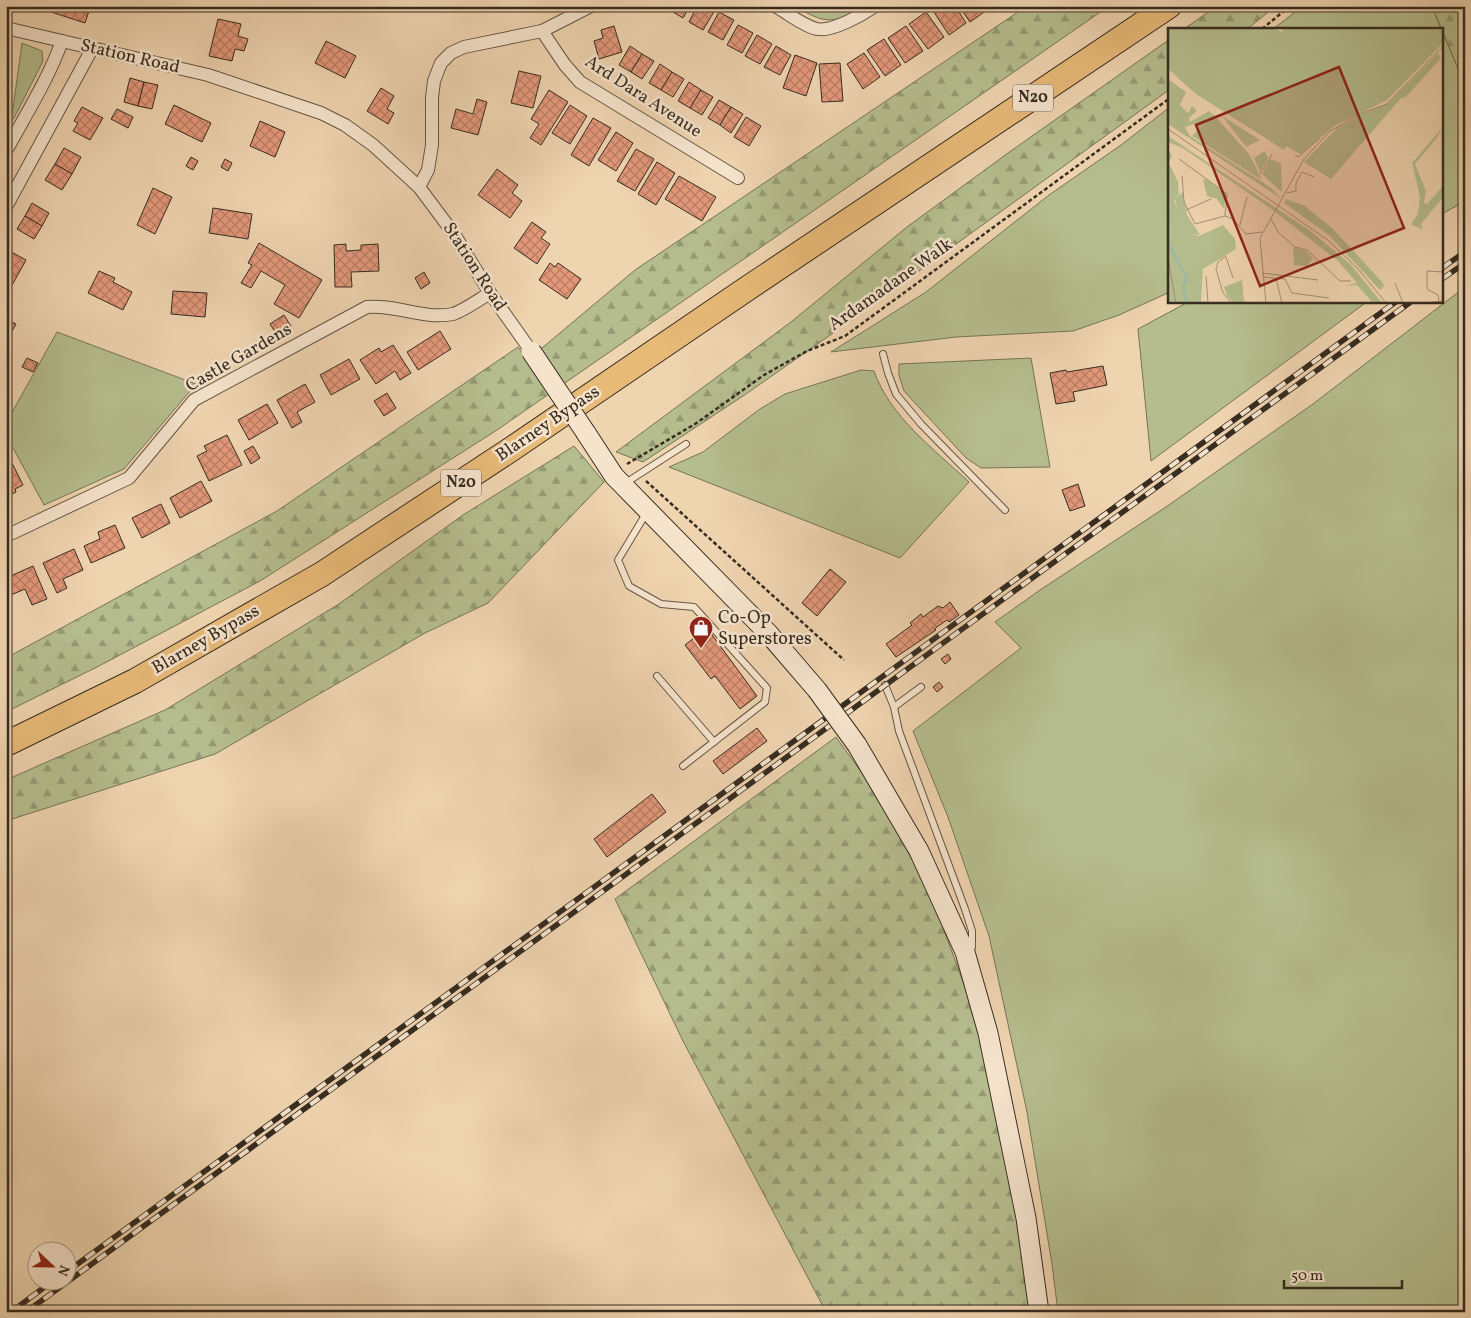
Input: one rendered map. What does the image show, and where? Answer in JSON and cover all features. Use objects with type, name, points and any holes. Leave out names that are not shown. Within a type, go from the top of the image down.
[{"type":"highway","name":"Blarney Bypass","points":[[6,744],[135,681],[322,574],[513,448],[1169,6]]},
{"type":"street","points":[[418,186],[428,170],[432,145],[434,81],[441,64],[451,52],[464,47],[542,31],[591,6]]},
{"type":"street","points":[[775,6],[818,29],[832,28],[865,13],[875,6]]},
{"type":"street","name":"Station Road","points":[[6,28],[208,75],[320,113],[345,125],[374,145],[418,186],[454,234],[490,293],[532,351],[614,476],[768,633],[817,690],[856,745],[919,851],[965,952],[988,1033],[1024,1208],[1039,1312]]},
{"type":"street","name":"Ard Dara Avenue","points":[[542,31],[565,65],[580,82],[738,178]]},
{"type":"street","points":[[7,148],[44,84],[62,41]]},
{"type":"street","points":[[6,207],[92,49]]},
{"type":"street","name":"Castle Gardens","points":[[6,536],[129,478],[194,400],[367,307],[381,306],[431,315],[454,314],[490,293]]},
{"type":"lane","points":[[883,354],[896,394],[921,424],[1005,510]]},
{"type":"lane","points":[[623,485],[686,444]]},
{"type":"lane","points":[[648,511],[618,560],[629,586],[661,604],[694,607],[767,688],[765,702],[683,766]]},
{"type":"lane","points":[[657,676],[714,742]]},
{"type":"lane","points":[[885,686],[894,707],[902,740],[920,792],[947,857],[970,924],[972,947],[965,952]]},
{"type":"lane","points":[[894,707],[921,687]]},
{"type":"path","points":[[1263,28],[1290,6]]},
{"type":"path","name":"Ardamadane Walk","points":[[639,474],[628,464],[695,424],[764,375],[807,351],[845,336],[1168,99]]},
{"type":"path","points":[[639,474],[844,660]]},
{"type":"green space","points":[[795,6],[861,6],[843,17],[828,20],[813,16]]},
{"type":"green space","points":[[1027,6],[1109,6],[497,430],[260,581],[99,666],[6,712],[6,658],[277,511],[518,347],[526,358],[542,348],[635,270]]},
{"type":"green space","points":[[1217,6],[1276,6],[1248,28],[1185,28]]},
{"type":"green space","points":[[1303,6],[1432,6],[1441,28],[1274,28]]},
{"type":"green space","points":[[1432,6],[1465,6],[1465,85],[1444,35],[1444,28],[1441,28]]},
{"type":"green space","points":[[1444,36],[1465,85],[1465,201],[1444,213]]},
{"type":"green space","points":[[1168,40],[1168,90],[1162,95],[836,331],[746,394],[643,462],[616,452],[791,322],[907,227]]},
{"type":"green space","points":[[22,43],[42,51],[43,61],[11,121]]},
{"type":"green space","points":[[1168,109],[1168,293],[1119,315],[1073,331],[956,337],[831,352],[926,292],[1049,195],[1121,145]]},
{"type":"green space","points":[[1465,287],[1465,1312],[1058,1312],[1027,1112],[989,936],[948,817],[913,731],[1021,648],[995,622],[1166,507],[1313,404]]},
{"type":"green space","points":[[1188,302],[1367,302],[1151,461],[1138,329]]},
{"type":"green space","points":[[57,332],[196,384],[124,469],[44,505],[6,435],[6,423]]},
{"type":"green space","points":[[1031,358],[1050,467],[981,468],[966,458],[904,391],[899,376],[899,364]]},
{"type":"green space","points":[[861,370],[874,371],[881,388],[902,418],[928,445],[969,482],[900,558],[669,467],[703,452],[760,409],[785,394]]},
{"type":"green space","points":[[574,446],[604,482],[488,603],[425,633],[215,754],[6,821],[6,780],[165,710],[339,604],[463,515]]},
{"type":"green space","points":[[836,737],[870,784],[916,866],[942,925],[972,1006],[994,1099],[1026,1262],[1031,1312],[826,1312],[683,1041],[615,899]]},
{"type":"building","points":[[43,6],[88,6],[87,8],[90,8],[85,23],[42,9]]},
{"type":"building","points":[[455,6],[479,6],[479,9],[455,10]]},
{"type":"building","points":[[670,6],[690,6],[683,18],[668,9]]},
{"type":"building","points":[[697,6],[708,6],[715,10],[703,30],[689,22]]},
{"type":"building","points":[[930,6],[955,6],[966,23],[949,35]]},
{"type":"building","points":[[959,6],[984,6],[987,10],[970,22]]},
{"type":"building","points":[[719,12],[734,20],[723,40],[708,32]]},
{"type":"building","points":[[926,12],[944,37],[928,49],[909,24]]},
{"type":"building","points":[[218,19],[241,24],[238,36],[248,39],[244,51],[235,49],[232,61],[209,56]]},
{"type":"building","points":[[738,25],[753,33],[742,53],[727,45]]},
{"type":"building","points":[[614,26],[622,52],[599,59],[594,41],[603,38],[601,30]]},
{"type":"building","points":[[906,26],[923,51],[905,63],[888,38]]},
{"type":"building","points":[[757,35],[772,44],[760,64],[745,56]]},
{"type":"building","points":[[884,39],[901,65],[885,76],[867,50]]},
{"type":"building","points":[[326,41],[356,56],[345,78],[315,63]]},
{"type":"building","points":[[630,46],[642,54],[631,72],[619,65]]},
{"type":"building","points":[[776,46],[791,55],[780,75],[764,67]]},
{"type":"building","points":[[864,53],[880,77],[863,89],[847,64]]},
{"type":"building","points":[[642,54],[654,61],[642,79],[631,72]]},
{"type":"building","points":[[795,55],[817,63],[806,96],[783,88]]},
{"type":"building","points":[[840,63],[843,101],[822,102],[819,64]]},
{"type":"building","points":[[660,64],[672,72],[661,90],[649,83]]},
{"type":"building","points":[[519,71],[541,76],[533,108],[511,103]]},
{"type":"building","points":[[672,72],[684,79],[673,97],[661,90]]},
{"type":"building","points":[[130,78],[144,82],[138,106],[124,102]]},
{"type":"building","points":[[144,82],[158,85],[152,109],[138,106]]},
{"type":"building","points":[[689,82],[701,90],[690,108],[678,101]]},
{"type":"building","points":[[381,88],[394,96],[387,109],[394,113],[388,124],[367,111]]},
{"type":"building","points":[[549,90],[568,102],[541,145],[530,138],[539,124],[531,119]]},
{"type":"building","points":[[701,90],[713,97],[702,115],[690,108]]},
{"type":"building","points":[[477,99],[487,102],[478,135],[451,128],[456,109],[473,114]]},
{"type":"building","points":[[719,100],[731,107],[720,125],[708,118]]},
{"type":"building","points":[[174,105],[211,123],[202,142],[165,124]]},
{"type":"building","points":[[570,105],[587,116],[570,144],[552,133]]},
{"type":"building","points":[[82,107],[103,118],[90,140],[73,131],[78,123],[74,121]]},
{"type":"building","points":[[731,107],[743,114],[731,133],[720,125]]},
{"type":"building","points":[[117,109],[133,117],[128,128],[111,119]]},
{"type":"building","points":[[746,117],[761,126],[749,146],[734,137]]},
{"type":"building","points":[[593,118],[611,128],[589,166],[571,155]]},
{"type":"building","points":[[260,121],[285,132],[275,157],[250,146]]},
{"type":"building","points":[[616,132],[633,143],[616,171],[598,160]]},
{"type":"building","points":[[64,148],[81,157],[72,174],[55,164]]},
{"type":"building","points":[[636,149],[654,159],[635,191],[617,181]]},
{"type":"building","points":[[191,157],[198,161],[193,170],[186,166]]},
{"type":"building","points":[[225,159],[232,163],[228,171],[221,167]]},
{"type":"building","points":[[657,162],[675,173],[656,205],[638,194]]},
{"type":"building","points":[[55,164],[72,174],[62,190],[45,180]]},
{"type":"building","points":[[497,169],[518,185],[512,193],[522,201],[510,218],[478,195]]},
{"type":"building","points":[[679,176],[716,197],[702,221],[665,199]]},
{"type":"building","points":[[153,188],[172,197],[155,234],[137,225]]},
{"type":"building","points":[[32,203],[49,213],[42,226],[25,216]]},
{"type":"building","points":[[213,208],[252,214],[248,239],[209,233]]},
{"type":"building","points":[[25,216],[42,226],[34,239],[17,229]]},
{"type":"building","points":[[532,222],[546,232],[541,238],[550,244],[537,264],[514,248]]},
{"type":"building","points":[[259,243],[322,280],[299,318],[274,304],[285,285],[261,271],[251,288],[241,283],[252,265],[248,263]]},
{"type":"building","points":[[346,244],[346,251],[361,250],[361,245],[378,244],[379,271],[351,272],[352,287],[335,287],[334,245]]},
{"type":"building","points":[[6,249],[26,260],[6,296]]},
{"type":"building","points":[[550,263],[555,267],[558,263],[581,279],[567,299],[539,280]]},
{"type":"building","points":[[99,271],[115,278],[113,282],[132,292],[123,310],[88,293]]},
{"type":"building","points":[[424,272],[430,283],[421,289],[415,278]]},
{"type":"building","points":[[173,291],[207,293],[205,317],[171,314]]},
{"type":"building","points":[[284,315],[291,326],[277,335],[270,324]]},
{"type":"building","points":[[6,319],[16,324],[9,337],[6,335]]},
{"type":"building","points":[[440,331],[451,349],[418,370],[407,352]]},
{"type":"building","points":[[393,345],[411,373],[400,380],[395,371],[376,384],[360,360],[379,348],[381,352]]},
{"type":"building","points":[[27,358],[38,363],[33,372],[22,367]]},
{"type":"building","points":[[349,359],[360,379],[331,395],[320,375]]},
{"type":"building","points":[[1103,366],[1107,385],[1073,392],[1075,401],[1056,404],[1050,373]]},
{"type":"building","points":[[305,384],[315,402],[297,412],[302,422],[292,428],[277,400]]},
{"type":"building","points":[[387,393],[396,408],[384,416],[374,401]]},
{"type":"building","points":[[267,404],[278,423],[249,440],[238,420]]},
{"type":"building","points":[[227,435],[242,465],[209,481],[197,456],[207,451],[204,446]]},
{"type":"building","points":[[253,446],[260,458],[251,464],[244,451]]},
{"type":"building","points":[[10,459],[23,485],[15,489],[16,492],[6,497],[6,461]]},
{"type":"building","points":[[201,481],[212,501],[180,518],[170,498]]},
{"type":"building","points":[[1078,484],[1085,506],[1070,511],[1062,490]]},
{"type":"building","points":[[161,504],[170,523],[142,538],[132,518]]},
{"type":"building","points":[[115,525],[125,548],[91,563],[84,546],[100,539],[98,532]]},
{"type":"building","points":[[74,549],[83,570],[63,579],[67,588],[57,593],[43,563]]},
{"type":"building","points":[[33,566],[47,599],[32,605],[25,589],[6,597],[6,578]]},
{"type":"building","points":[[830,569],[846,582],[817,616],[802,603]]},
{"type":"building","points":[[950,602],[959,615],[949,622],[947,620],[934,629],[936,630],[896,657],[886,644],[912,625],[910,623],[921,614],[923,617],[938,606],[943,608]]},
{"type":"building","points":[[707,628],[757,696],[740,709],[715,676],[711,679],[685,645]]},
{"type":"building","points":[[948,654],[951,659],[945,664],[941,659]]},
{"type":"building","points":[[939,682],[943,687],[937,692],[933,687]]},
{"type":"building","points":[[757,728],[767,741],[723,774],[713,761]]},
{"type":"building","points":[[652,794],[666,812],[607,857],[594,839]]},
{"type":"railway","points":[[1444,267],[1465,252]]},
{"type":"railway","points":[[1444,278],[1465,263]]},
{"type":"railway","points":[[78,1264],[1396,302]]},
{"type":"railway","points":[[26,1312],[1411,302]]},
{"type":"railway","points":[[11,1312],[41,1290]]},
{"type":"place","name":"Co-Op Superstores","points":[[701,649]]}]
